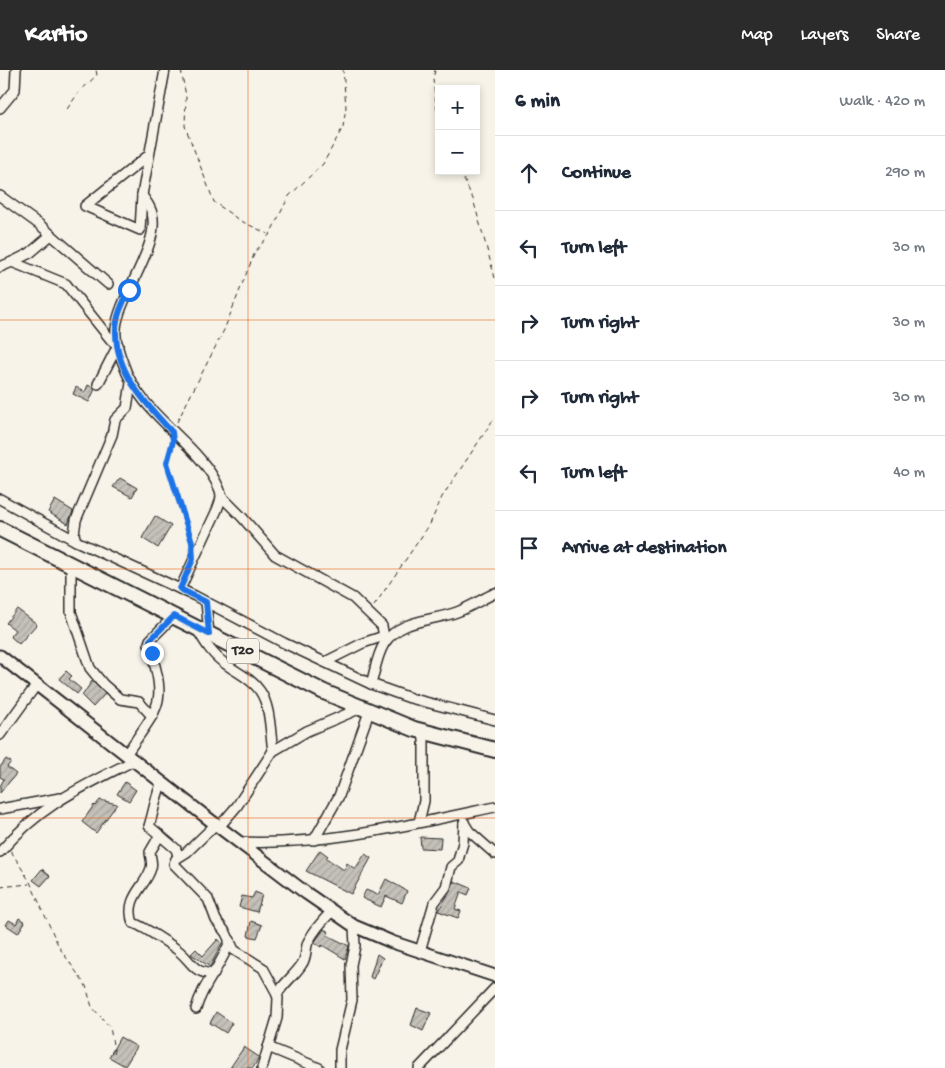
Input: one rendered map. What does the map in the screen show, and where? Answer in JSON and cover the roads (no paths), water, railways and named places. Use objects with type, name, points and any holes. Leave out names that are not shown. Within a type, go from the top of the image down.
[{"type":"main road","name":"T20","points":[[0,528],[209,634],[365,710],[424,732],[495,750]]},
{"type":"street","points":[[0,108],[14,90],[16,70]]},
{"type":"street","points":[[149,155],[84,206],[140,230],[142,195],[165,70]]},
{"type":"street","points":[[142,195],[151,209],[153,222],[150,242],[140,270],[119,312],[116,330],[122,361],[142,398],[211,474],[220,488],[222,497],[276,555],[313,577],[346,592],[382,626],[384,639],[371,684]]},
{"type":"street","points":[[0,196],[51,234],[108,284]]},
{"type":"street","points":[[0,267],[30,253],[51,234]]},
{"type":"street","points":[[12,262],[66,284],[111,340],[118,345]]},
{"type":"street","points":[[98,384],[118,345]]},
{"type":"street","points":[[76,541],[74,534],[76,520],[112,435],[115,420],[127,408],[132,382]]},
{"type":"street","points":[[180,589],[222,497]]},
{"type":"street","points":[[0,499],[76,541],[180,589],[371,684],[410,698],[495,720]]},
{"type":"street","points":[[71,564],[72,612],[90,668],[103,684],[120,699],[139,702],[152,716]]},
{"type":"street","points":[[325,662],[363,643],[384,639],[408,626],[456,612],[495,593]]},
{"type":"street","points":[[206,602],[209,634]]},
{"type":"street","points":[[0,852],[31,819],[61,798],[131,757],[159,700],[160,686],[149,644],[154,634],[174,616]]},
{"type":"street","points":[[196,627],[206,646],[216,656],[248,678],[261,692],[268,708],[273,751]]},
{"type":"street","points":[[0,656],[217,825],[354,926],[420,951],[495,976]]},
{"type":"street","points":[[0,735],[37,684]]},
{"type":"street","points":[[262,1068],[277,1018],[277,994],[263,968],[234,950],[230,939],[216,920],[208,899],[176,868],[175,861],[178,856],[187,852],[217,825],[245,794],[273,751],[307,731],[365,710]]},
{"type":"street","points":[[314,840],[342,788],[365,710]]},
{"type":"street","points":[[419,822],[425,786],[424,732]]},
{"type":"street","points":[[162,782],[154,799],[152,820],[149,825],[176,849],[178,856]]},
{"type":"street","points":[[0,809],[61,798]]},
{"type":"street","points":[[240,842],[270,844],[314,840],[419,822],[464,817],[495,807]]},
{"type":"street","points":[[464,817],[470,831],[495,854]]},
{"type":"street","points":[[420,951],[434,903],[446,887],[451,867],[458,861],[464,817]]},
{"type":"street","points":[[160,835],[150,852],[152,866],[132,902],[133,923],[176,949],[195,969],[206,974],[214,974]]},
{"type":"street","points":[[277,994],[287,979],[302,964],[307,954],[307,944],[321,921],[332,911]]},
{"type":"street","points":[[340,1068],[340,1050],[352,1000],[350,976],[355,946],[354,926]]},
{"type":"street","points":[[196,1009],[200,996],[226,952],[230,939]]},
{"type":"street","points":[[419,1068],[495,988]]},
{"type":"street","points":[[268,1047],[319,1068]]}]
